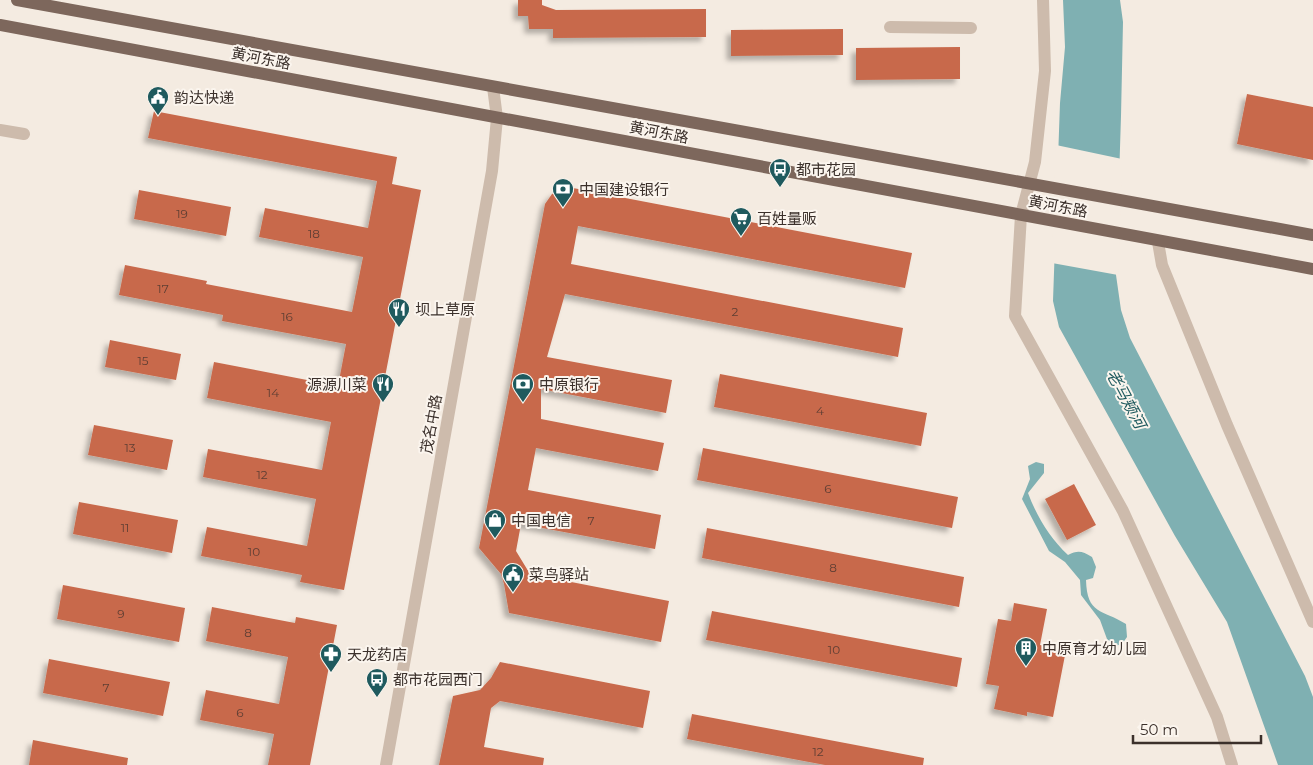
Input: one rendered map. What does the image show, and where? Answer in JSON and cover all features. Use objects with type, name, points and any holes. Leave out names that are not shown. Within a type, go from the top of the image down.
[{"type":"main road","name":"黄河东路","points":[[17,0],[1313,235]]},
{"type":"main road","name":"黄河东路","points":[[0,25],[1141,239],[1313,269]]},
{"type":"street","points":[[1043,0],[1045,71],[1035,162],[1036,185],[1020,216],[1015,316],[1123,511],[1218,717],[1232,765]]},
{"type":"street","points":[[890,27],[970,28]]},
{"type":"street","name":"茂名中路","points":[[386,765],[492,171],[497,118],[493,87]]},
{"type":"street","points":[[0,130],[24,134]]},
{"type":"street","points":[[1158,242],[1162,265],[1226,425],[1313,622]]},
{"type":"water","name":"老马颊河","points":[[1063,0],[1120,0],[1123,22],[1116,275],[1121,310],[1130,338],[1305,676],[1313,697],[1313,765],[1278,765],[1227,622],[1175,536],[1059,327],[1053,301],[1060,103],[1065,47]]},
{"type":"water","points":[[1036,462],[1044,464],[1044,473],[1028,493],[1036,510],[1045,527],[1068,555],[1080,552],[1092,557],[1096,567],[1093,578],[1086,580],[1089,600],[1097,610],[1126,624],[1127,637],[1122,644],[1115,646],[1107,639],[1100,620],[1081,595],[1080,580],[1065,562],[1049,551],[1022,499],[1030,479],[1028,466]]},
{"type":"pier","points":[[1056,145],[1122,159],[1118,275],[1052,263]]},
{"type":"building","points":[[518,0],[542,0],[542,5],[556,10],[706,9],[706,37],[553,38],[553,29],[529,29],[528,16],[518,16]]},
{"type":"building","points":[[843,29],[843,55],[731,56],[731,30]]},
{"type":"building","points":[[960,47],[960,79],[856,80],[856,48]]},
{"type":"building","points":[[1247,94],[1313,107],[1313,160],[1237,144]]},
{"type":"building","points":[[154,111],[397,157],[392,184],[421,190],[344,590],[300,582],[302,575],[201,556],[207,527],[307,546],[316,499],[203,477],[208,449],[322,470],[331,422],[207,398],[214,362],[338,386],[346,344],[222,321],[223,315],[119,295],[125,265],[207,281],[206,284],[352,312],[363,257],[259,237],[265,208],[368,228],[377,181],[148,138]]},
{"type":"building","points":[[573,188],[912,253],[905,288],[578,226],[571,264],[903,328],[898,357],[565,294],[547,357],[672,380],[666,413],[541,389],[541,419],[664,443],[658,471],[536,448],[528,490],[661,515],[655,549],[521,524],[516,551],[530,574],[669,601],[661,642],[509,613],[501,574],[479,548],[545,204],[552,194],[560,190]]},
{"type":"building","points":[[139,190],[231,207],[226,236],[134,219]]},
{"type":"building","points":[[110,340],[181,354],[176,380],[105,367]]},
{"type":"building","points":[[720,374],[927,413],[921,446],[714,407]]},
{"type":"building","points":[[94,425],[173,440],[167,470],[88,455]]},
{"type":"building","points":[[703,448],[958,497],[952,528],[697,480]]},
{"type":"building","points":[[1074,484],[1096,525],[1067,540],[1045,499]]},
{"type":"building","points":[[79,502],[178,520],[172,553],[73,534]]},
{"type":"building","points":[[707,528],[964,577],[959,607],[702,558]]},
{"type":"building","points":[[63,585],[185,608],[179,642],[57,619]]},
{"type":"building","name":"中原育才幼儿园","points":[[1014,603],[1047,609],[1040,645],[1066,650],[1053,717],[1027,712],[1027,716],[994,709],[999,686],[986,684],[998,619],[1011,621]]},
{"type":"building","points":[[212,607],[295,623],[296,617],[337,625],[310,765],[268,765],[274,734],[200,720],[206,690],[279,704],[288,657],[206,641]]},
{"type":"building","points":[[712,611],[962,658],[957,687],[706,640]]},
{"type":"building","points":[[49,659],[170,682],[163,716],[43,693]]},
{"type":"building","points":[[500,662],[650,691],[643,728],[500,701],[491,708],[484,747],[544,758],[543,765],[439,765],[453,696],[480,690],[491,678]]},
{"type":"building","points":[[692,714],[924,758],[923,765],[825,765],[687,739]]},
{"type":"building","points":[[33,740],[128,758],[127,765],[29,765]]},
{"type":"place","name":"韵达快递","points":[[158,116]]},
{"type":"place","name":"都市花园","points":[[780,188]]},
{"type":"place","name":"中国建设银行","points":[[563,208]]},
{"type":"place","name":"百姓量贩","points":[[741,237]]},
{"type":"place","name":"坝上草原","points":[[399,328]]},
{"type":"place","name":"源源川菜","points":[[383,403]]},
{"type":"place","name":"中原银行","points":[[523,403]]},
{"type":"place","name":"中国电信","points":[[495,539]]},
{"type":"place","name":"菜鸟驿站","points":[[513,593]]},
{"type":"place","name":"中原育才幼儿园","points":[[1026,667]]},
{"type":"place","name":"天龙药店","points":[[331,673]]},
{"type":"place","name":"都市花园西门","points":[[377,698]]}]
